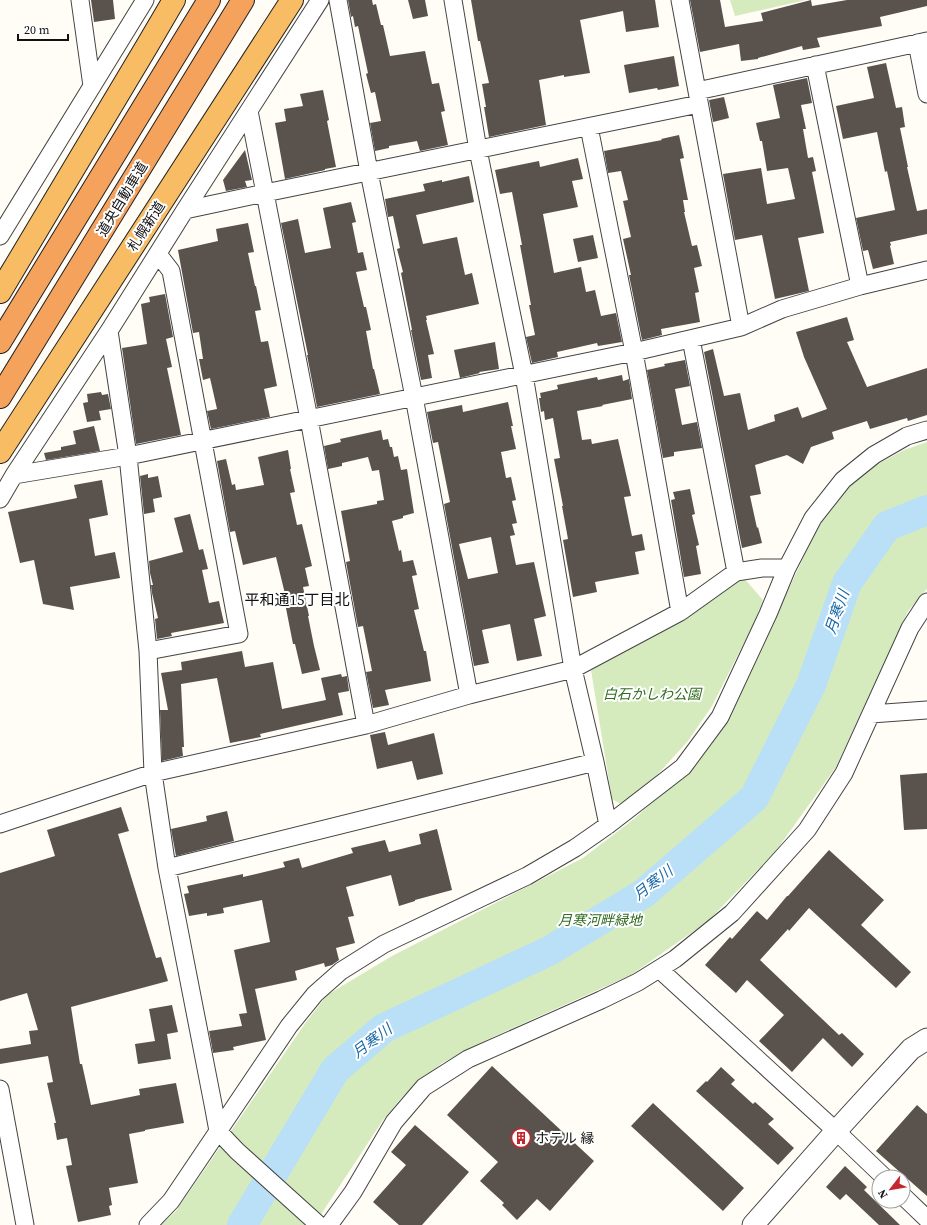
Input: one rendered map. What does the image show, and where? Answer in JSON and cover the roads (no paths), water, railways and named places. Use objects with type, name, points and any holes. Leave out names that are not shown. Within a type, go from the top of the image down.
[{"type":"highway","points":[[0,292],[174,0]]},
{"type":"highway","name":"道央自動車道","points":[[0,342],[209,0]]},
{"type":"highway","name":"道央自動車道","points":[[0,397],[243,0]]},
{"type":"highway","points":[[167,125],[253,0]]},
{"type":"highway","name":"札幌新道","points":[[0,452],[292,0]]},
{"type":"street","points":[[80,0],[92,86]]},
{"type":"street","points":[[0,236],[145,0]]},
{"type":"street","points":[[0,499],[14,475],[109,332],[185,210],[320,0]]},
{"type":"street","points":[[338,0],[369,172],[414,397],[470,696]]},
{"type":"street","points":[[453,0],[478,150],[524,375],[573,669],[595,762],[608,826]]},
{"type":"street","points":[[680,0],[741,327]]},
{"type":"street","points":[[185,210],[589,127],[815,65],[922,42],[927,94]]},
{"type":"street","points":[[815,65],[860,286]]},
{"type":"street","points":[[249,111],[309,419],[366,725]]},
{"type":"street","points":[[589,127],[634,352],[680,612]]},
{"type":"street","points":[[148,651],[239,634],[171,271],[158,254]]},
{"type":"street","points":[[14,475],[128,456],[204,441],[634,352],[741,327],[782,309],[860,286],[927,270]]},
{"type":"street","points":[[109,332],[128,456],[148,651],[153,773],[167,868],[218,1131],[237,1151],[320,1225]]},
{"type":"street","points":[[691,338],[736,572]]},
{"type":"street","points":[[148,1225],[171,1201],[289,1026],[315,994],[341,971],[384,944],[527,876],[575,848],[608,826],[683,767],[720,717],[768,614],[787,568],[813,518],[843,480],[874,455],[907,436],[927,430]]},
{"type":"street","points":[[0,824],[153,773],[366,725],[573,669],[680,612],[736,572],[762,568],[787,568]]},
{"type":"street","points":[[329,1225],[353,1192],[394,1122],[424,1087],[468,1059],[602,1000],[638,982],[676,959],[732,913],[806,830],[844,773],[910,628],[927,602]]},
{"type":"street","points":[[871,714],[927,710]]},
{"type":"street","points":[[167,868],[595,762]]},
{"type":"street","points":[[659,969],[876,1169]]},
{"type":"street","points":[[753,1225],[836,1131],[911,1050],[927,1039]]},
{"type":"street","points":[[0,1089],[25,1225]]},
{"type":"street","points":[[911,1203],[927,1218]]},
{"type":"waterway","name":"月寒川","points":[[242,1225],[335,1070],[384,1028],[549,951],[643,894],[754,798],[811,685],[847,583],[887,526],[927,510]]},
{"type":"place","name":"ホテル 縁","points":[[521,1138]]},
{"type":"district","name":"平和通15丁目北","points":[[297,600]]},
{"type":"park label","name":"白石かしわ公園","points":[[652,694]]},
{"type":"park label","name":"月寒河畔緑地","points":[[600,920]]}]
